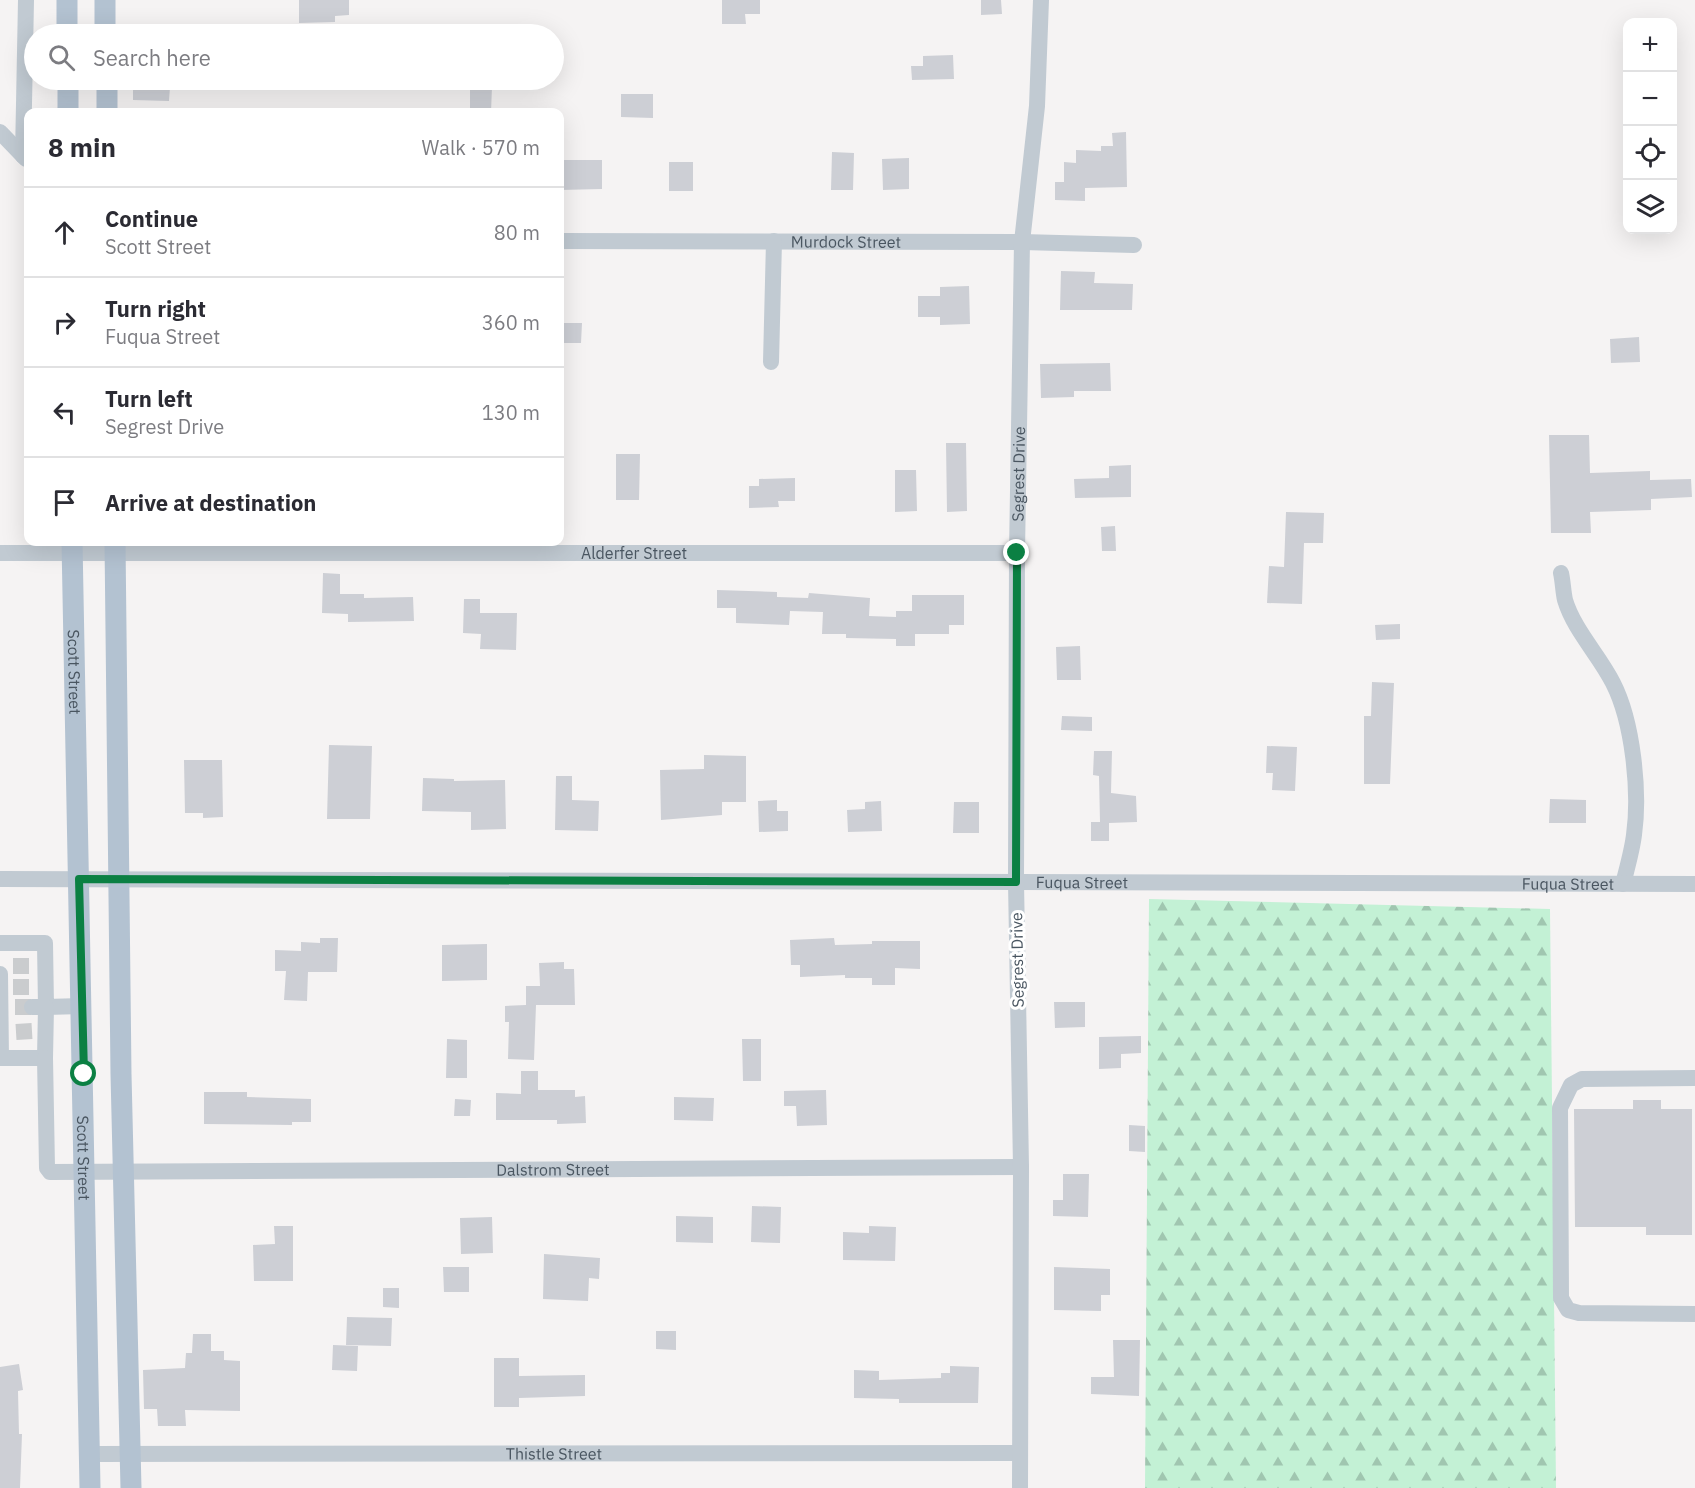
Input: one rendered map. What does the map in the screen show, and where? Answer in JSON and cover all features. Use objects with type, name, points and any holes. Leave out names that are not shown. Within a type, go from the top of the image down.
[{"type":"main road","points":[[67,0],[67,24]]},
{"type":"main road","points":[[105,0],[105,24]]},
{"type":"main road","points":[[68,90],[68,108]]},
{"type":"main road","points":[[106,90],[107,108]]},
{"type":"main road","name":"Scott Street","points":[[72,548],[86,1173],[90,1488]]},
{"type":"main road","points":[[115,548],[131,1488]]},
{"type":"street","points":[[26,0],[26,24]]},
{"type":"street","name":"Segrest Drive","points":[[1020,1488],[1021,1167],[1016,882],[1017,553],[1022,242],[1037,106],[1041,0]]},
{"type":"street","points":[[26,90],[26,108]]},
{"type":"street","points":[[0,132],[24,157]]},
{"type":"street","name":"Murdock Street","points":[[564,241],[1022,242],[1134,245]]},
{"type":"street","points":[[771,362],[774,242]]},
{"type":"street","name":"Alderfer Street","points":[[0,553],[72,548],[115,548],[1017,553]]},
{"type":"street","points":[[1561,573],[1565,600],[1573,619],[1604,665],[1624,712],[1631,747],[1636,810],[1634,837],[1623,884]]},
{"type":"street","name":"Fuqua Street","points":[[0,879],[1695,885]]},
{"type":"street","points":[[0,943],[45,943],[39,966],[39,1031],[45,1058],[1,1058],[8,1032],[4,969]]},
{"type":"street","points":[[39,1007],[82,1006]]},
{"type":"street","name":"Dalstrom Street","points":[[45,1058],[47,1167],[50,1172],[125,1174],[1021,1167]]},
{"type":"street","points":[[1695,1078],[1582,1079],[1572,1085],[1560,1108],[1561,1298],[1568,1310],[1579,1313],[1695,1314]]},
{"type":"street","name":"Thistle Street","points":[[89,1454],[1020,1453]]},
{"type":"green space","points":[[1149,899],[1550,909],[1556,1488],[1145,1488]]},
{"type":"building","points":[[299,0],[349,0],[349,15],[335,16],[335,22],[299,23]]},
{"type":"building","points":[[722,0],[760,0],[760,14],[745,14],[746,24],[722,24]]},
{"type":"building","points":[[981,0],[1001,0],[1002,14],[981,15]]},
{"type":"building","points":[[953,55],[954,79],[912,80],[911,66],[923,66],[923,56]]},
{"type":"building","points":[[133,90],[170,90],[169,101],[133,100]]},
{"type":"building","points":[[470,90],[492,90],[491,108],[470,108]]},
{"type":"building","points":[[621,94],[653,94],[653,118],[621,117]]},
{"type":"building","points":[[1126,132],[1127,187],[1085,188],[1085,201],[1055,200],[1055,182],[1064,182],[1064,162],[1076,163],[1076,150],[1101,151],[1101,146],[1113,146],[1112,133]]},
{"type":"building","points":[[832,152],[854,153],[853,190],[831,190]]},
{"type":"building","points":[[909,158],[909,189],[883,190],[882,159]]},
{"type":"building","points":[[564,160],[602,160],[602,189],[564,190]]},
{"type":"building","points":[[669,162],[693,162],[693,191],[669,191]]},
{"type":"building","points":[[1061,271],[1095,272],[1094,283],[1133,284],[1132,310],[1060,310]]},
{"type":"building","points":[[969,286],[970,324],[940,325],[940,317],[918,317],[918,296],[940,296],[940,287]]},
{"type":"building","points":[[564,323],[582,323],[581,343],[564,343]]},
{"type":"building","points":[[1639,337],[1640,362],[1611,363],[1610,339]]},
{"type":"building","points":[[1110,363],[1111,391],[1074,391],[1074,397],[1041,398],[1040,364]]},
{"type":"building","points":[[1549,435],[1589,435],[1590,473],[1650,471],[1650,480],[1691,479],[1692,497],[1651,499],[1651,510],[1590,512],[1591,533],[1551,533]]},
{"type":"building","points":[[946,443],[966,443],[967,511],[947,512]]},
{"type":"building","points":[[616,454],[640,454],[639,500],[616,500]]},
{"type":"building","points":[[1131,465],[1131,497],[1075,498],[1074,479],[1109,478],[1109,466]]},
{"type":"building","points":[[895,470],[916,470],[917,511],[895,512]]},
{"type":"building","points":[[795,478],[795,501],[778,501],[779,507],[749,508],[749,486],[759,486],[759,479]]},
{"type":"building","points":[[1286,512],[1324,513],[1323,543],[1304,543],[1302,604],[1267,603],[1269,566],[1284,567]]},
{"type":"building","points":[[1115,526],[1116,551],[1102,551],[1101,527]]},
{"type":"building","points":[[323,573],[340,574],[340,594],[364,594],[364,598],[413,597],[414,621],[348,622],[348,614],[322,613]]},
{"type":"building","points":[[717,590],[777,592],[777,597],[808,598],[809,593],[870,598],[869,616],[896,617],[896,611],[912,611],[912,595],[964,595],[964,625],[949,625],[949,634],[915,634],[915,646],[896,646],[896,639],[846,638],[846,634],[822,634],[823,612],[790,611],[789,625],[736,623],[736,608],[717,608]]},
{"type":"building","points":[[464,599],[480,599],[480,613],[517,613],[516,650],[480,649],[481,634],[463,633]]},
{"type":"building","points":[[1400,624],[1400,639],[1376,640],[1375,625]]},
{"type":"building","points":[[1080,646],[1081,680],[1057,680],[1056,647]]},
{"type":"building","points":[[1372,682],[1394,683],[1390,784],[1364,784],[1364,716],[1371,716]]},
{"type":"building","points":[[1062,716],[1092,717],[1092,731],[1061,730]]},
{"type":"building","points":[[329,745],[372,746],[370,819],[327,819]]},
{"type":"building","points":[[1267,746],[1297,747],[1295,791],[1272,790],[1273,773],[1266,773]]},
{"type":"building","points":[[1094,751],[1112,751],[1111,793],[1136,796],[1137,822],[1109,823],[1109,841],[1091,841],[1091,822],[1100,822],[1099,776],[1093,775]]},
{"type":"building","points":[[704,755],[746,756],[746,802],[722,802],[722,815],[661,820],[660,770],[704,769]]},
{"type":"building","points":[[184,760],[222,760],[223,817],[203,818],[203,813],[185,813]]},
{"type":"building","points":[[556,776],[572,776],[572,800],[599,801],[598,831],[555,830]]},
{"type":"building","points":[[423,778],[454,779],[454,781],[505,780],[506,829],[471,830],[471,812],[422,811]]},
{"type":"building","points":[[1550,799],[1586,800],[1586,823],[1549,823]]},
{"type":"building","points":[[777,800],[777,811],[788,811],[788,831],[759,832],[758,801]]},
{"type":"building","points":[[881,801],[882,831],[848,832],[847,810],[865,809],[865,802]]},
{"type":"building","points":[[954,802],[979,802],[979,833],[953,833]]},
{"type":"building","points":[[320,938],[338,938],[337,972],[308,972],[307,1001],[284,1000],[286,971],[275,971],[275,950],[301,951],[301,942],[320,943]]},
{"type":"building","points":[[834,938],[835,945],[872,944],[872,941],[920,941],[920,969],[895,968],[895,985],[872,985],[872,978],[845,978],[845,975],[800,977],[800,965],[791,965],[790,940]]},
{"type":"building","points":[[487,944],[487,980],[442,981],[442,945]]},
{"type":"building","points":[[564,962],[564,969],[574,969],[575,1005],[536,1005],[534,1060],[508,1059],[509,1022],[505,1022],[505,1006],[526,1005],[526,986],[540,986],[539,963]]},
{"type":"building","points":[[1054,1002],[1085,1002],[1085,1027],[1055,1028]]},
{"type":"building","points":[[1141,1036],[1141,1053],[1121,1054],[1121,1068],[1099,1069],[1099,1037]]},
{"type":"building","points":[[447,1039],[467,1040],[467,1078],[446,1078]]},
{"type":"building","points":[[742,1039],[761,1039],[761,1081],[743,1081]]},
{"type":"building","points":[[521,1071],[538,1071],[538,1090],[575,1090],[575,1097],[585,1096],[586,1123],[557,1124],[557,1120],[496,1120],[496,1093],[521,1094]]},
{"type":"building","points":[[826,1090],[827,1125],[797,1126],[796,1106],[784,1106],[784,1091]]},
{"type":"building","points":[[204,1092],[247,1092],[247,1097],[311,1099],[311,1122],[292,1122],[292,1125],[204,1124]]},
{"type":"building","points":[[674,1097],[714,1098],[713,1121],[674,1120]]},
{"type":"building","points":[[455,1099],[471,1100],[470,1116],[454,1116]]},
{"type":"building","points":[[1633,1100],[1661,1100],[1661,1109],[1692,1109],[1692,1235],[1646,1235],[1646,1227],[1575,1227],[1574,1109],[1633,1109]]},
{"type":"building","points":[[1129,1125],[1145,1126],[1145,1152],[1129,1151]]},
{"type":"building","points":[[1063,1174],[1089,1174],[1088,1217],[1053,1216],[1053,1200],[1063,1200]]},
{"type":"building","points":[[752,1206],[781,1207],[780,1243],[751,1242]]},
{"type":"building","points":[[676,1216],[713,1217],[713,1243],[676,1242]]},
{"type":"building","points":[[492,1217],[493,1253],[461,1254],[460,1218]]},
{"type":"building","points":[[274,1226],[293,1226],[293,1281],[254,1281],[253,1245],[275,1244]]},
{"type":"building","points":[[869,1226],[896,1227],[895,1261],[843,1260],[843,1232],[869,1233]]},
{"type":"building","points":[[544,1254],[600,1258],[599,1279],[589,1278],[588,1301],[543,1299]]},
{"type":"building","points":[[443,1267],[469,1267],[469,1292],[444,1292]]},
{"type":"building","points":[[1054,1267],[1110,1269],[1110,1295],[1101,1295],[1101,1311],[1054,1310]]},
{"type":"building","points":[[383,1288],[399,1288],[399,1308],[383,1307]]},
{"type":"building","points":[[347,1317],[392,1318],[391,1346],[346,1345]]},
{"type":"building","points":[[656,1331],[676,1331],[676,1350],[656,1349]]},
{"type":"building","points":[[193,1334],[211,1334],[211,1351],[224,1351],[224,1360],[240,1361],[240,1411],[185,1410],[186,1426],[158,1426],[157,1409],[144,1409],[143,1370],[185,1368],[186,1353],[192,1353]]},
{"type":"building","points":[[1113,1340],[1140,1340],[1139,1396],[1091,1394],[1091,1377],[1114,1377]]},
{"type":"building","points":[[333,1345],[358,1346],[357,1371],[332,1370]]},
{"type":"building","points":[[494,1358],[519,1358],[519,1376],[585,1375],[585,1396],[519,1398],[519,1407],[494,1407]]},
{"type":"building","points":[[19,1364],[23,1390],[18,1391],[19,1434],[22,1434],[20,1488],[0,1488],[0,1367]]},
{"type":"building","points":[[950,1366],[979,1367],[978,1403],[899,1403],[899,1399],[854,1398],[854,1370],[879,1371],[879,1380],[941,1378],[941,1373],[950,1373]]},
{"type":"tunnel","points":[[13,966],[32,966]]},
{"type":"tunnel","points":[[13,987],[32,987]]},
{"type":"tunnel","points":[[15,1007],[32,1007]]},
{"type":"tunnel","points":[[16,1032],[33,1031]]},
{"type":"route","points":[[84,1074],[79,879],[1016,882],[1017,553]]}]
